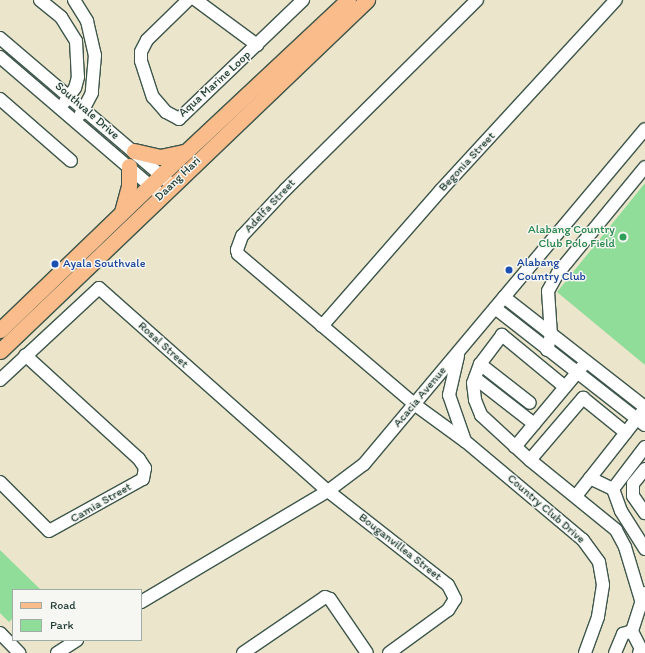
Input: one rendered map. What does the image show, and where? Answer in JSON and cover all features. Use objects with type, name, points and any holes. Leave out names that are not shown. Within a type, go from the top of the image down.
[{"type":"main road","name":"Daang Hari","points":[[0,330],[122,214],[161,185],[187,151],[358,2]]},
{"type":"main road","name":"Daang Hari","points":[[0,352],[161,185],[358,2]]},
{"type":"main road","points":[[134,151],[160,157],[187,151]]},
{"type":"main road","points":[[122,214],[127,195],[129,166]]},
{"type":"street","points":[[40,0],[61,17],[76,41],[79,56],[78,77],[70,97],[61,107]]},
{"type":"street","name":"Aqua Marine Loop","points":[[188,0],[147,40],[142,52],[141,61],[153,98],[166,112],[179,119],[257,46]]},
{"type":"street","points":[[196,0],[257,46],[303,0]]},
{"type":"street","name":"Adelfa Street","points":[[414,404],[238,254],[238,240],[356,117],[477,0]]},
{"type":"street","name":"Begonia Street","points":[[322,326],[441,190],[616,0]]},
{"type":"street","points":[[61,17],[75,1],[89,26],[95,55],[94,84],[85,109],[76,120]]},
{"type":"street","name":"Southvale Drive","points":[[0,38],[134,151],[161,185]]},
{"type":"street","name":"Southvale Drive","points":[[0,57],[129,166],[161,185]]},
{"type":"street","points":[[0,99],[71,161]]},
{"type":"street","name":"Acacia Avenue","points":[[142,601],[328,491],[364,464],[645,130]]},
{"type":"street","points":[[547,350],[551,335],[548,291],[558,273],[645,167]]},
{"type":"street","name":"Rosal Street","points":[[0,380],[25,355],[99,288],[328,491]]},
{"type":"street","points":[[504,297],[645,408],[641,422],[626,432],[576,496]]},
{"type":"street","points":[[495,308],[641,422]]},
{"type":"street","points":[[565,387],[502,335],[480,364],[475,378],[475,400],[481,416],[530,460],[616,530],[625,547],[643,595],[641,615],[632,631],[623,634],[615,653]]},
{"type":"street","points":[[461,349],[449,395],[465,441]]},
{"type":"street","name":"Camia Street","points":[[0,482],[48,531],[143,479],[145,468],[139,458],[25,355]]},
{"type":"street","points":[[515,447],[586,361]]},
{"type":"street","points":[[480,364],[530,403]]},
{"type":"street","points":[[475,378],[534,424]]},
{"type":"street","points":[[530,460],[584,398],[626,432]]},
{"type":"street","name":"Country Club Drive","points":[[414,404],[465,441],[572,528],[592,550],[599,562],[603,575],[602,597],[585,653]]},
{"type":"street","points":[[613,489],[645,447]]},
{"type":"street","points":[[645,469],[633,484],[633,496],[645,513]]},
{"type":"street","points":[[590,478],[613,489],[621,511],[645,549]]},
{"type":"street","name":"Bouganvillea Street","points":[[328,491],[448,584],[455,599],[448,610],[389,653]]},
{"type":"street","points":[[242,653],[325,597],[330,599],[367,653]]},
{"type":"street","points":[[632,631],[641,649],[640,653]]},
{"type":"street","points":[[0,633],[19,653]]},
{"type":"street","points":[[56,653],[75,641]]},
{"type":"green space","name":"Alabang Country Club Polo Field","points":[[645,183],[645,365],[557,292]]},
{"type":"green space","points":[[0,550],[40,589],[12,589],[12,619],[9,622],[0,613]]},
{"type":"place","name":"Alabang Country Club Polo Field","points":[[623,237]]},
{"type":"place","name":"Ayala Southvale","points":[[55,264]]},
{"type":"place","name":"Alabang Country Club","points":[[509,270]]}]
